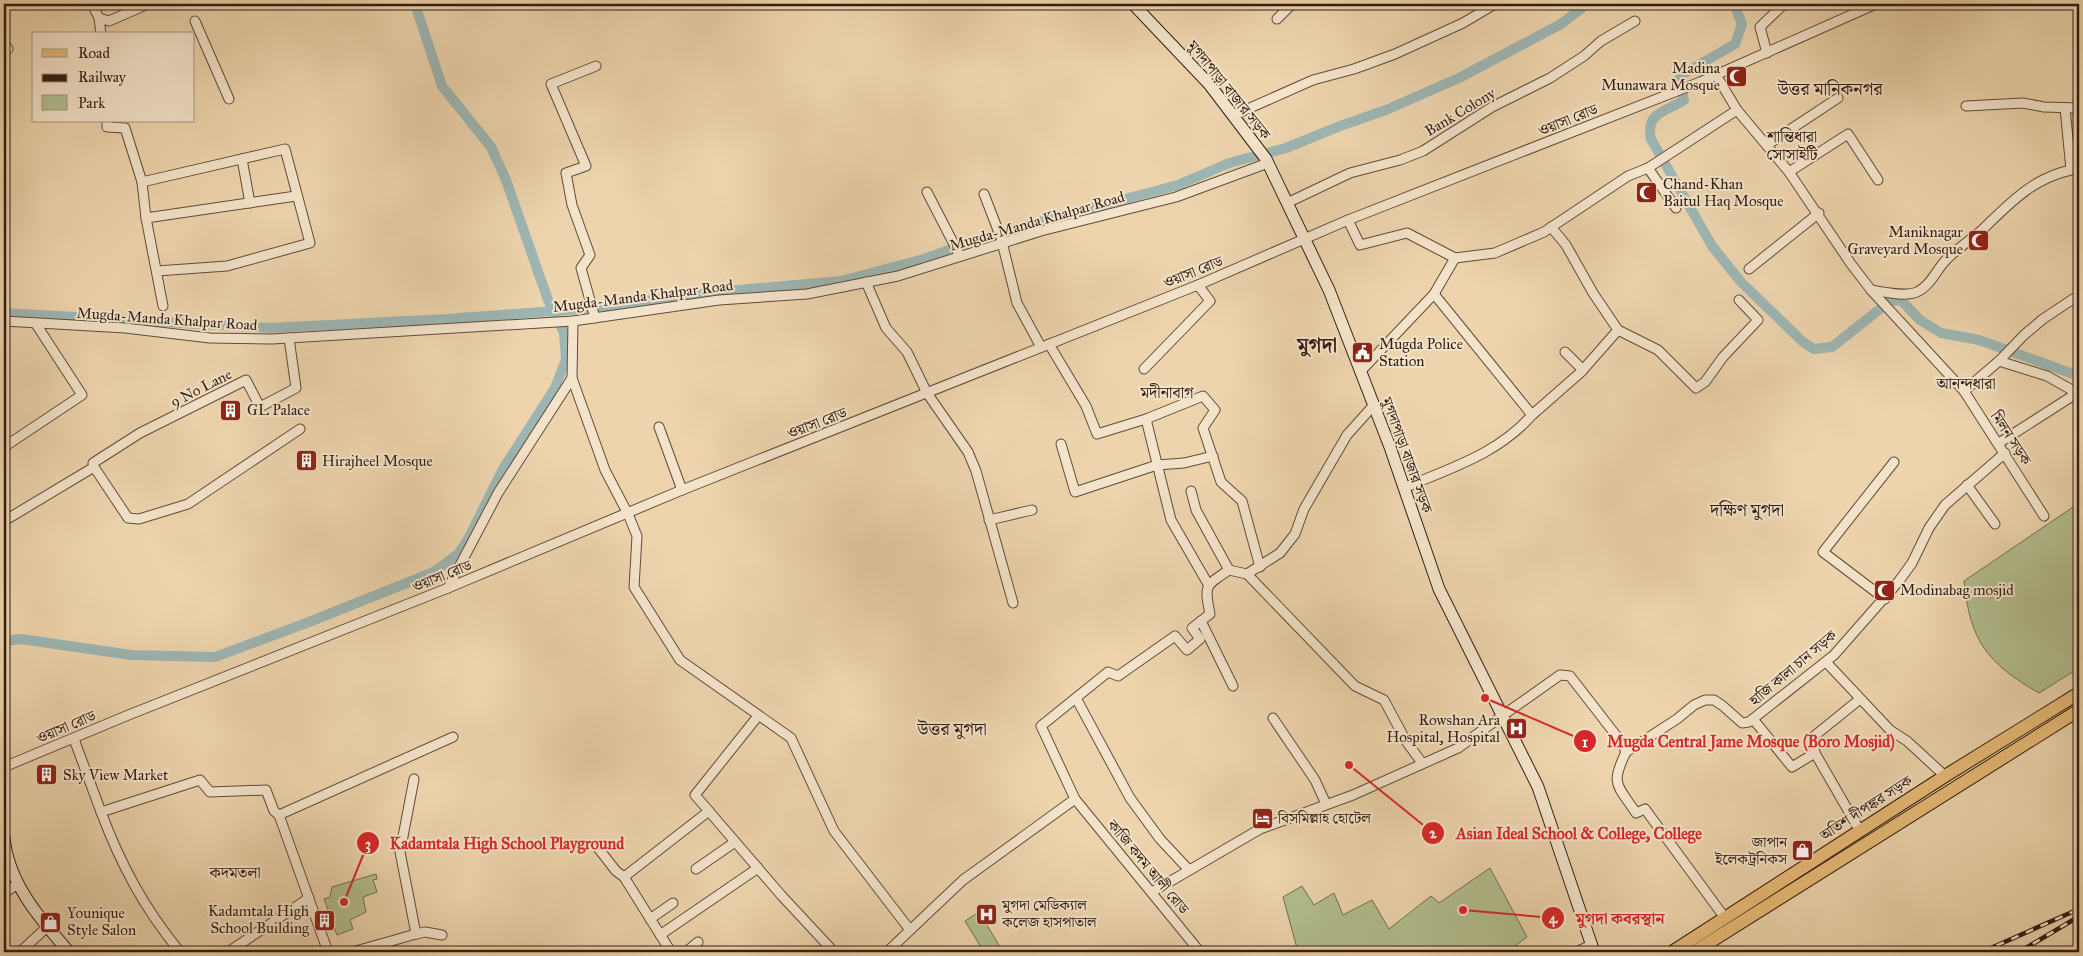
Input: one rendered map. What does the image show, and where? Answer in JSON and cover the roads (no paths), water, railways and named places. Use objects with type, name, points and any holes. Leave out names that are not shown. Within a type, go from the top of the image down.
[{"type":"main road","name":"অতিশ দীপঙ্কর সড়ক","points":[[1672,952],[1945,776],[2079,693]]},
{"type":"main road","name":"অতিশ দীপঙ্কর সড়ক","points":[[1694,952],[2079,710]]},
{"type":"main road","points":[[1878,820],[1885,832]]},
{"type":"street","points":[[92,4],[99,18],[101,32]]},
{"type":"street","points":[[99,18],[109,21],[148,4]]},
{"type":"street","name":"মুগদাপাড়া বাজার সড়ক","points":[[1133,4],[1209,84],[1267,161],[1328,290],[1404,488],[1439,589],[1538,787],[1592,949]]},
{"type":"street","points":[[1276,19],[1292,4]]},
{"type":"street","points":[[1234,115],[1313,80],[1354,70],[1395,54],[1463,23],[1495,4]]},
{"type":"street","points":[[1767,53],[1760,26],[1784,4]]},
{"type":"street","points":[[1716,76],[1876,4]]},
{"type":"street","points":[[194,21],[229,99]]},
{"type":"street","name":"Bank Colony","points":[[1287,203],[1350,173],[1400,160],[1423,151],[1492,107],[1550,78],[1584,56],[1601,41],[1635,21]]},
{"type":"street","points":[[595,318],[581,268],[590,255],[572,205],[566,173],[586,166],[551,84],[596,66]]},
{"type":"street","name":"ওয়াসা রোড","points":[[4,767],[448,588],[682,490],[1198,285],[1348,220],[1716,76]]},
{"type":"street","name":"মিলন সড়ক","points":[[1716,76],[1736,110],[1789,172],[1851,264],[1874,293],[1912,332],[1964,391],[2044,516]]},
{"type":"street","points":[[1767,145],[1838,98]]},
{"type":"street","points":[[1966,106],[2023,103],[2044,107],[2079,108]]},
{"type":"street","points":[[1874,293],[1907,294],[1917,292],[1930,281],[1945,261],[1983,229],[2012,200],[2045,178],[2071,170],[2065,108]]},
{"type":"street","points":[[1348,220],[1360,245],[1408,233],[1455,258],[1495,253],[1551,227],[1628,176],[1650,167],[1736,110]]},
{"type":"street","points":[[107,122],[107,127],[125,128],[142,182],[146,218],[163,306]]},
{"type":"street","points":[[1789,172],[1848,134],[1878,180]]},
{"type":"street","points":[[142,182],[285,150],[310,244],[227,266],[157,271]]},
{"type":"street","points":[[242,159],[250,203]]},
{"type":"street","name":"Mugda-Manda Khalpar Road","points":[[4,321],[125,328],[227,339],[289,338],[573,321],[719,300],[807,294],[898,276],[958,251],[1000,237],[1176,197],[1267,161]]},
{"type":"street","points":[[1650,167],[1676,208]]},
{"type":"street","points":[[927,192],[958,251]]},
{"type":"street","points":[[984,194],[1000,237],[1017,303],[1086,406],[1097,434],[1146,420],[1203,396],[1215,410],[1203,428],[1221,482],[1242,501],[1260,567]]},
{"type":"street","points":[[146,218],[296,196]]},
{"type":"street","points":[[1749,269],[1819,214]]},
{"type":"street","points":[[1551,227],[1566,245],[1593,293],[1618,330],[1658,350],[1696,388],[1705,382],[1723,357],[1758,320],[1739,300]]},
{"type":"street","points":[[1360,372],[1434,294],[1455,258]]},
{"type":"street","points":[[866,282],[886,328],[907,352],[928,393],[968,452],[976,471],[1014,604]]},
{"type":"street","points":[[1144,369],[1210,301],[1198,285]]},
{"type":"street","points":[[1434,294],[1532,415]]},
{"type":"street","points":[[1964,391],[2043,319],[2079,295]]},
{"type":"street","points":[[573,321],[572,378],[605,470],[637,536],[634,587],[651,617],[680,660],[791,738],[834,831],[910,930]]},
{"type":"street","points":[[4,447],[82,394],[36,324]]},
{"type":"street","points":[[1404,488],[1479,457],[1510,437],[1583,370],[1618,330]]},
{"type":"street","name":"9 No Lane","points":[[4,521],[94,467],[93,463],[120,445],[246,380],[260,407],[296,388],[289,338]]},
{"type":"street","points":[[1565,352],[1583,370]]},
{"type":"street","points":[[1999,444],[2078,394],[2047,376],[2001,359]]},
{"type":"street","points":[[448,588],[498,493],[572,378]]},
{"type":"street","points":[[1248,574],[1280,553],[1295,534],[1304,509],[1338,449],[1347,435],[1373,406]]},
{"type":"street","points":[[1146,420],[1171,520],[1208,584]]},
{"type":"street","points":[[658,426],[682,490]]},
{"type":"street","points":[[94,467],[128,518],[139,520],[188,504],[300,429]]},
{"type":"street","points":[[1061,444],[1075,492],[1157,465],[1184,463],[1213,456]]},
{"type":"street","name":"হাজি কালা চান সড়ক","points":[[1626,752],[1704,700],[1714,700],[1742,723],[1753,720],[1826,662],[1885,599],[1912,563],[1935,518],[1945,505],[2005,453]]},
{"type":"street","points":[[1885,599],[1823,552],[1894,462]]},
{"type":"street","points":[[1968,485],[1995,524]]},
{"type":"street","points":[[1191,491],[1196,510],[1229,570]]},
{"type":"street","points":[[989,520],[1032,510]]},
{"type":"street","points":[[1189,870],[1160,840],[1130,798],[1076,698],[1108,672],[1118,676],[1175,636],[1186,650],[1200,639],[1192,628],[1210,614],[1206,590],[1208,584],[1229,570],[1248,574],[1355,686],[1384,700],[1406,741],[1422,763]]},
{"type":"street","points":[[1201,621],[1233,686]]},
{"type":"street","points":[[1826,662],[1890,730],[1907,742],[1945,776]]},
{"type":"street","points":[[1152,892],[1260,829],[1326,804],[1458,748],[1560,675],[1570,676],[1622,743],[1626,752],[1616,777],[1617,784],[1636,813],[1645,809],[1725,918]]},
{"type":"street","name":"কাজি কদম আলী রোড","points":[[1076,698],[1041,726],[1075,800],[1200,952]]},
{"type":"street","points":[[1860,699],[1813,737],[1816,753],[1860,831]]},
{"type":"street","points":[[758,716],[695,795],[834,952]]},
{"type":"street","points":[[1274,718],[1315,780],[1326,804]]},
{"type":"street","points":[[1753,720],[1792,766],[1816,753]]},
{"type":"street","points":[[279,815],[453,737]]},
{"type":"street","points":[[74,738],[115,849],[140,898],[180,952]]},
{"type":"street","points":[[414,779],[400,852],[416,934]]},
{"type":"street","points":[[101,812],[200,780],[210,792],[266,790],[274,811],[279,815],[328,952]]},
{"type":"street","points":[[887,952],[963,880],[1075,800]]},
{"type":"street","points":[[624,878],[709,811]]},
{"type":"street","points":[[4,837],[4,852],[18,884],[47,927],[69,952]]},
{"type":"street","points":[[696,869],[735,842]]},
{"type":"street","points":[[598,848],[624,878],[671,952]]},
{"type":"street","points":[[660,935],[758,868]]},
{"type":"street","points":[[4,893],[18,884]]},
{"type":"street","points":[[228,952],[308,898]]},
{"type":"street","points":[[650,919],[674,903]]},
{"type":"street","points":[[20,952],[47,927]]},
{"type":"street","points":[[352,952],[424,932],[442,935]]},
{"type":"street","points":[[686,952],[698,942]]},
{"type":"street","points":[[1576,952],[1592,949]]},
{"type":"waterway","points":[[4,641],[21,639],[131,655],[215,657],[434,572],[458,554],[467,541],[503,469],[555,388],[566,359],[564,333],[548,300],[506,180],[491,147],[442,86],[415,4]]},
{"type":"waterway","points":[[4,313],[271,328],[446,319],[581,309],[717,292],[841,281],[924,259],[974,241],[1064,215],[1178,185],[1229,163],[1286,148],[1386,110],[1459,78],[1561,24],[1587,4]]},
{"type":"waterway","points":[[1734,4],[1742,24],[1735,44],[1683,74],[1679,79],[1684,100],[1658,114],[1651,123],[1650,130],[1651,139],[1712,246],[1741,282],[1803,342],[1814,349],[1832,347],[1890,301],[1901,300],[1920,320],[1941,333],[1979,340],[2079,376]]},
{"type":"railway","points":[[1982,952],[2079,909]]},
{"type":"railway","points":[[2019,952],[2078,917]]},
{"type":"place","name":"Madina Munawara Mosque","points":[[1736,77]]},
{"type":"place","name":"Chand-Khan Baitul Haq Mosque","points":[[1647,193]]},
{"type":"place","name":"Maniknagar Graveyard Mosque","points":[[1979,241]]},
{"type":"place","name":"Mugda Police Station","points":[[1363,353]]},
{"type":"place","name":"GL Palace","points":[[231,410]]},
{"type":"place","name":"Hirajheel Mosque","points":[[306,461]]},
{"type":"place","name":"Modinabag mosjid","points":[[1884,590]]},
{"type":"place","name":"Mugda Central Jame Mosque (Boro Mosjid)","points":[[1485,698]]},
{"type":"place","name":"Rowshan Ara Hospital, Hospital","points":[[1516,729]]},
{"type":"place","name":"Asian Ideal School & College, College","points":[[1349,765]]},
{"type":"place","name":"Sky View Market","points":[[47,775]]},
{"type":"place","name":"বিসমিল্লাহ হোটেল","points":[[1262,818]]},
{"type":"place","name":"জাপান ইলেকট্রনিকস","points":[[1803,851]]},
{"type":"place","name":"Kadamtala High School Playground","points":[[344,902]]},
{"type":"place","name":"মুগদা কবরস্থান","points":[[1463,910]]},
{"type":"place","name":"মুগদা মেডিক্যাল কলেজ হাসপাতাল","points":[[986,914]]},
{"type":"place","name":"Kadamtala High School Building","points":[[325,920]]},
{"type":"place","name":"Younique Style Salon","points":[[51,922]]},
{"type":"district","name":"উত্তর মানিকনগর","points":[[1830,89]]},
{"type":"district","name":"শান্তিধারা সোসাইটি","points":[[1792,145]]},
{"type":"district","name":"মুগদা","points":[[1317,345]]},
{"type":"district","name":"আনন্দধারা","points":[[1966,383]]},
{"type":"district","name":"মদীনাবাগ","points":[[1167,392]]},
{"type":"district","name":"দক্ষিণ মুগদা","points":[[1747,510]]},
{"type":"district","name":"উত্তর মুগদা","points":[[952,729]]},
{"type":"district","name":"কদমতলা","points":[[235,872]]}]
